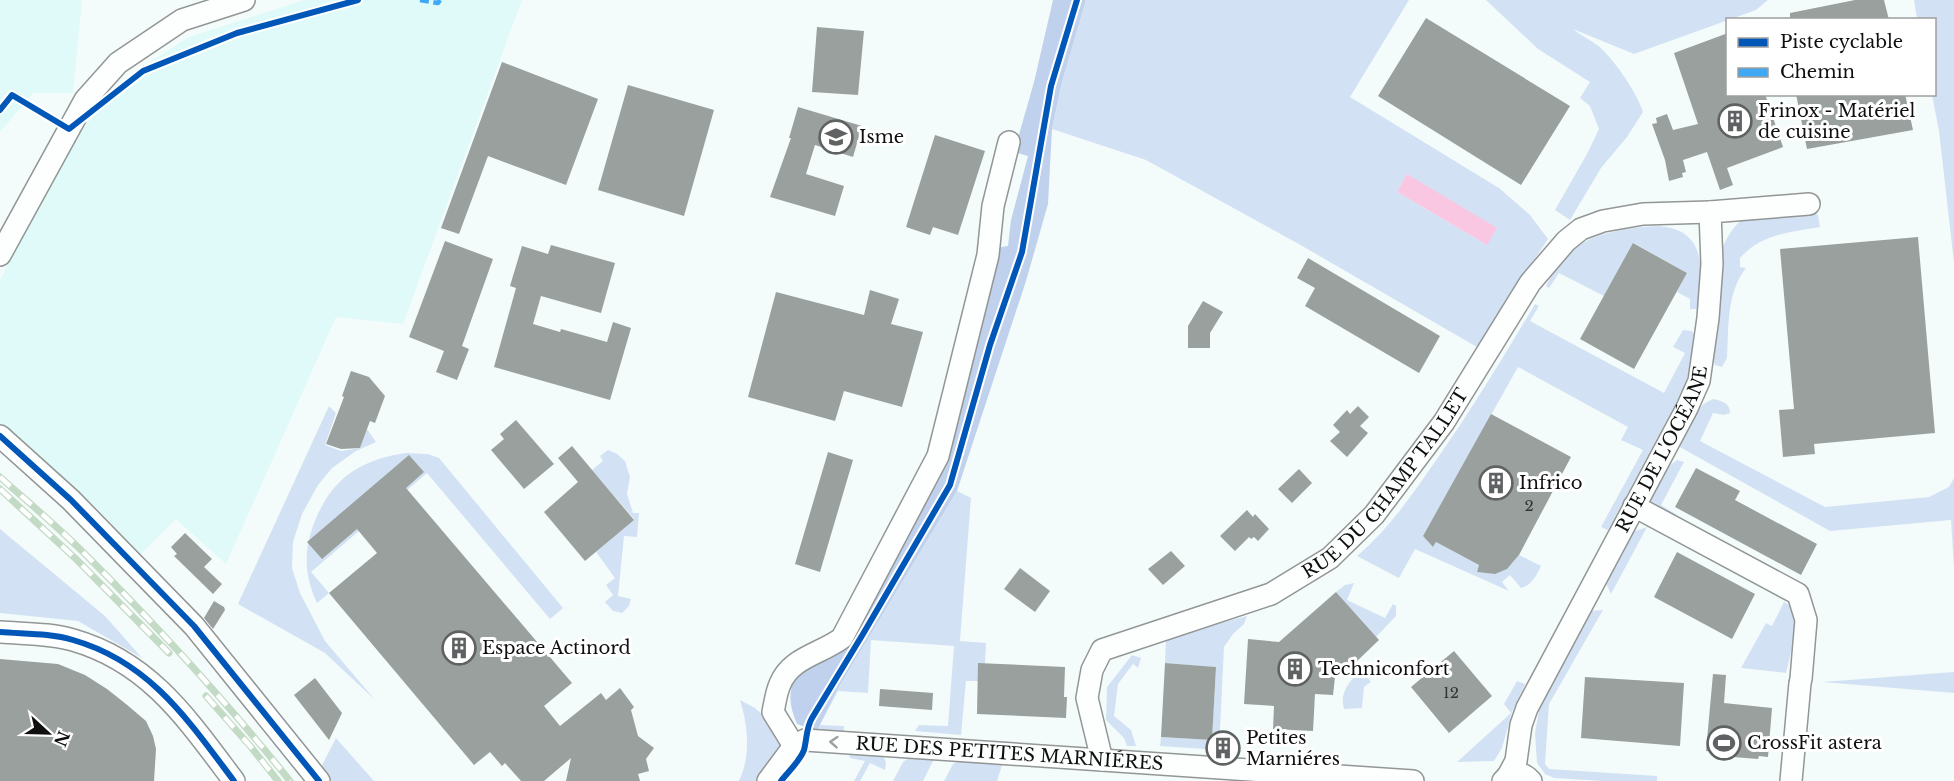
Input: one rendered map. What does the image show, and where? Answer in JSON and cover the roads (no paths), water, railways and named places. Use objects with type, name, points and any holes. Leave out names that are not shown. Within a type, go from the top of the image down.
[{"type":"street","points":[[0,255],[85,100],[118,63],[182,20],[244,0]]},
{"type":"street","points":[[768,781],[794,746],[773,712],[779,685],[798,660],[833,645],[842,638],[938,456],[988,255],[993,206],[1009,142]]},
{"type":"street","points":[[1710,212],[1809,204]]},
{"type":"street","name":"RUE DE L'OCÉANE","points":[[1512,776],[1521,725],[1527,708],[1687,408],[1699,381],[1708,318],[1712,264],[1710,212]]},
{"type":"street","name":"RUE DU CHAMP TALLET","points":[[1102,760],[1087,698],[1092,670],[1102,650],[1271,594],[1330,558],[1374,515],[1444,422],[1530,283],[1566,241],[1581,229],[1603,221],[1643,214],[1710,212]]},
{"type":"street","points":[[0,436],[71,500],[194,627],[319,781]]},
{"type":"street","points":[[1634,506],[1798,594],[1806,620],[1791,781]]},
{"type":"street","points":[[0,632],[71,639],[98,649],[129,665],[156,686],[173,704],[234,781]]},
{"type":"street","name":"RUE DES PETITES MARNIÉRES","points":[[794,746],[805,740],[1413,781]]},
{"type":"railway","points":[[0,477],[75,544],[191,664],[290,781]]},
{"type":"railway","points":[[0,489],[76,559],[169,653]]},
{"type":"railway","points":[[206,696],[278,781]]},
{"type":"place","name":"Frinox - Matériel de cuisine","points":[[1735,121]]},
{"type":"place","name":"Isme","points":[[836,137]]},
{"type":"place","name":"Infrico","points":[[1496,483]]},
{"type":"place","name":"Espace Actinord","points":[[459,648]]},
{"type":"place","name":"Techniconfort","points":[[1295,669]]},
{"type":"place","name":"CrossFit astera","points":[[1724,743]]},
{"type":"place","name":"Petites Marniéres","points":[[1223,748]]}]
